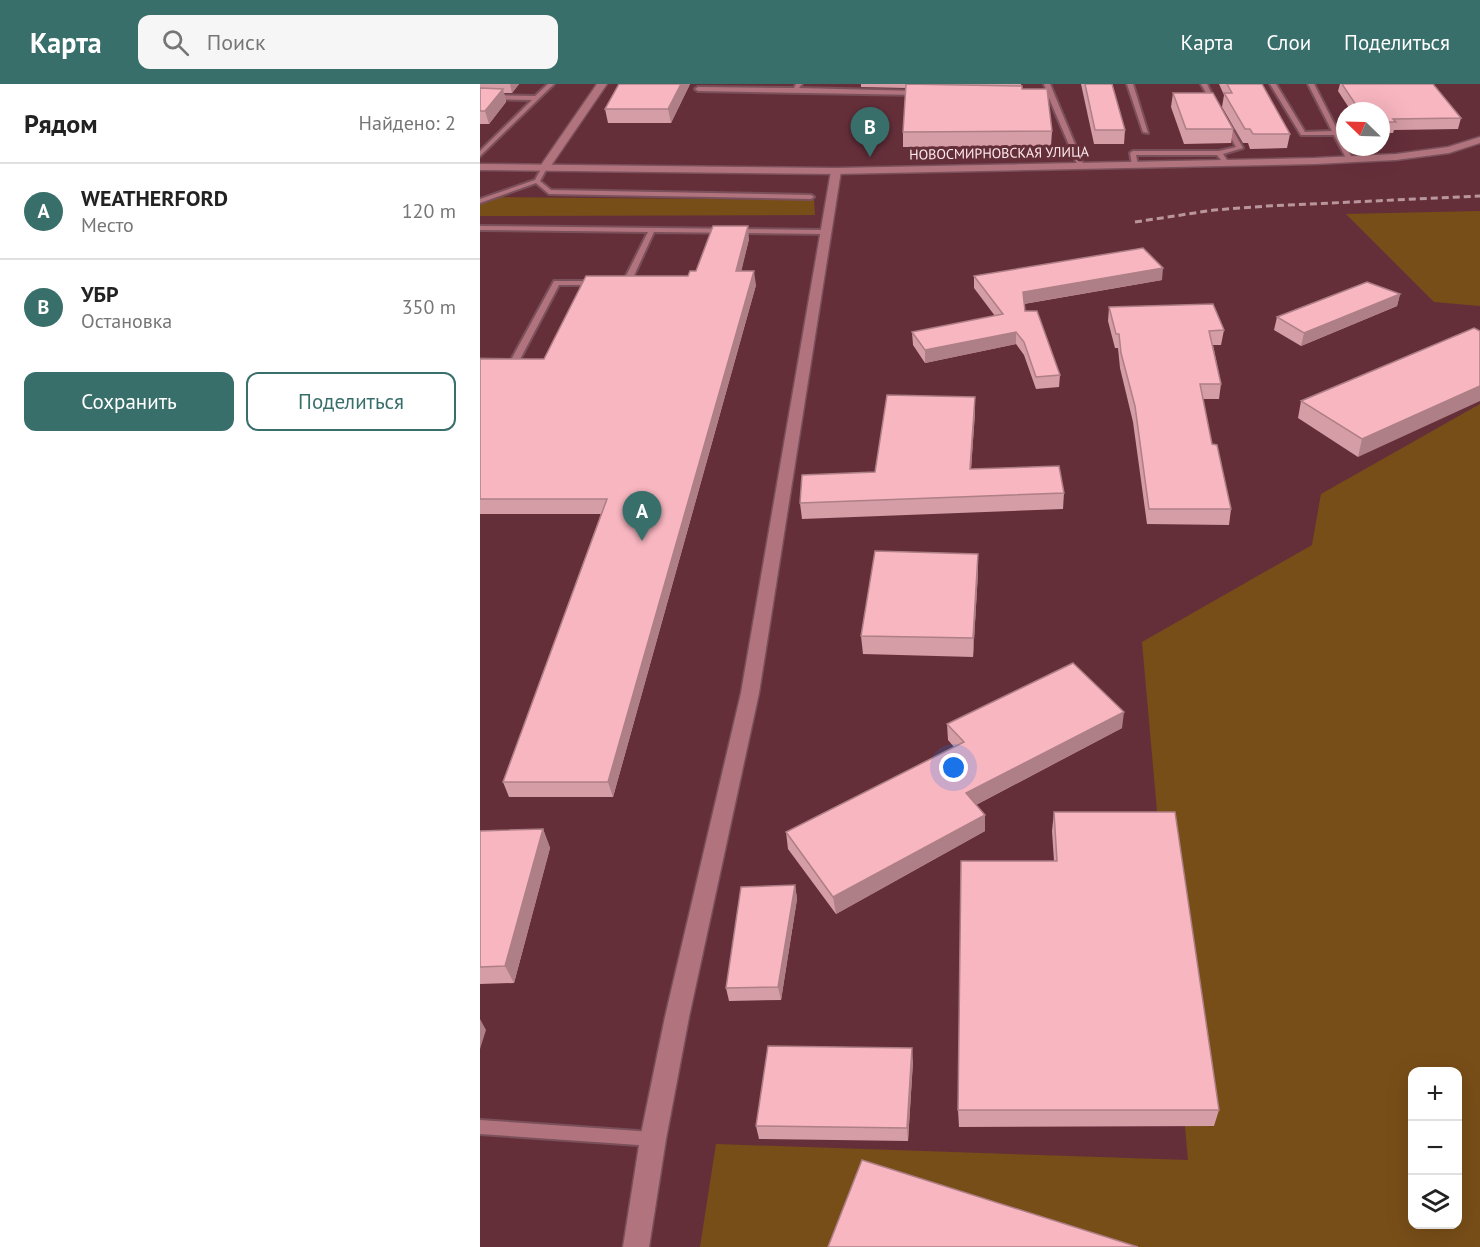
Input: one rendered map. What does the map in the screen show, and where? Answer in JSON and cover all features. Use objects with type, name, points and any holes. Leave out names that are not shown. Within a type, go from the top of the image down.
[{"type":"street","points":[[544,168],[602,84]]},
{"type":"street","name":"НОВОСМИРНОВСКАЯ УЛИЦА","points":[[480,168],[836,171],[1350,160],[1449,150],[1480,140]]},
{"type":"street","points":[[636,1247],[653,1139],[677,1017],[750,693],[836,171]]},
{"type":"lane","points":[[480,154],[551,84]]},
{"type":"lane","points":[[1047,84],[1081,166]]},
{"type":"lane","points":[[1130,84],[1146,132]]},
{"type":"lane","points":[[1204,84],[1219,112]]},
{"type":"lane","points":[[1273,84],[1303,134],[1336,133],[1311,84]]},
{"type":"lane","points":[[698,89],[797,87],[923,93]]},
{"type":"lane","points":[[1028,95],[1051,96]]},
{"type":"lane","points":[[480,98],[538,98]]},
{"type":"lane","points":[[1135,165],[1133,153],[1219,153],[1240,148],[1224,121]]},
{"type":"lane","points":[[1219,153],[1226,163]]},
{"type":"lane","points":[[1348,156],[1350,160]]},
{"type":"lane","points":[[480,201],[537,181],[544,168]]},
{"type":"lane","points":[[537,181],[549,192],[811,196]]},
{"type":"lane","points":[[480,228],[826,232]]},
{"type":"lane","points":[[615,282],[627,282],[651,230]]},
{"type":"lane","points":[[480,361],[514,363],[556,283],[603,283]]},
{"type":"lane","points":[[480,1127],[653,1139]]},
{"type":"shaded area","points":[[480,197],[814,200],[815,215],[480,216]]},
{"type":"shaded area","points":[[1480,211],[1480,306],[1434,302],[1346,214]]},
{"type":"shaded area","points":[[1480,404],[1480,1247],[700,1247],[716,1144],[1188,1160],[1142,642],[1312,545],[1321,494]]},
{"type":"building","points":[[619,84],[681,84],[668,109],[605,109]]},
{"type":"building","points":[[906,84],[1022,86],[1022,89],[1047,89],[1052,131],[903,132]]},
{"type":"building","points":[[1085,84],[1112,84],[1125,130],[1095,130]]},
{"type":"building","points":[[1227,84],[1262,84],[1290,134],[1253,134],[1250,129],[1245,129],[1224,93],[1232,93]]},
{"type":"building","points":[[1342,84],[1433,84],[1461,118],[1393,119],[1396,122],[1390,122],[1390,102],[1354,102]]},
{"type":"building","points":[[480,88],[503,89],[485,111],[480,111]]},
{"type":"building","points":[[1173,93],[1213,93],[1233,129],[1186,129]]},
{"type":"building","points":[[713,226],[748,226],[736,271],[754,271],[608,782],[503,782],[607,499],[480,499],[480,359],[544,359],[586,276],[688,276],[690,271],[696,271]]},
{"type":"building","points":[[1143,248],[1163,268],[1023,292],[1025,311],[1037,311],[1060,375],[1036,377],[1024,342],[1016,332],[925,350],[912,332],[1003,314],[974,276]]},
{"type":"building","points":[[1367,282],[1400,294],[1304,333],[1277,317]]},
{"type":"building","points":[[1213,304],[1224,330],[1209,331],[1221,384],[1200,384],[1212,444],[1217,445],[1231,509],[1149,509],[1135,406],[1121,353],[1119,334],[1116,334],[1109,307]]},
{"type":"building","points":[[1474,328],[1480,331],[1480,386],[1362,439],[1301,401]]},
{"type":"building","points":[[887,395],[975,397],[970,469],[1059,466],[1064,493],[800,503],[802,475],[875,472]]},
{"type":"building","points":[[875,551],[978,554],[973,638],[861,636]]},
{"type":"building","points":[[1073,663],[1124,712],[966,793],[985,815],[833,897],[786,832],[964,742],[947,724]]},
{"type":"building","points":[[1054,812],[1175,812],[1219,1110],[958,1110],[961,861],[1057,861]]},
{"type":"building","points":[[543,829],[505,966],[480,967],[480,831]]},
{"type":"building","points":[[795,885],[778,987],[726,988],[741,887]]},
{"type":"building","points":[[768,1046],[912,1048],[907,1128],[756,1126]]},
{"type":"building","points":[[862,1160],[1138,1247],[828,1247]]},
{"type":"railway","points":[[1135,222],[1214,210],[1267,206],[1480,196]]},
{"type":"place","name":"УБР","points":[[870,157]]},
{"type":"place","name":"WEATHERFORD","points":[[642,541]]}]
